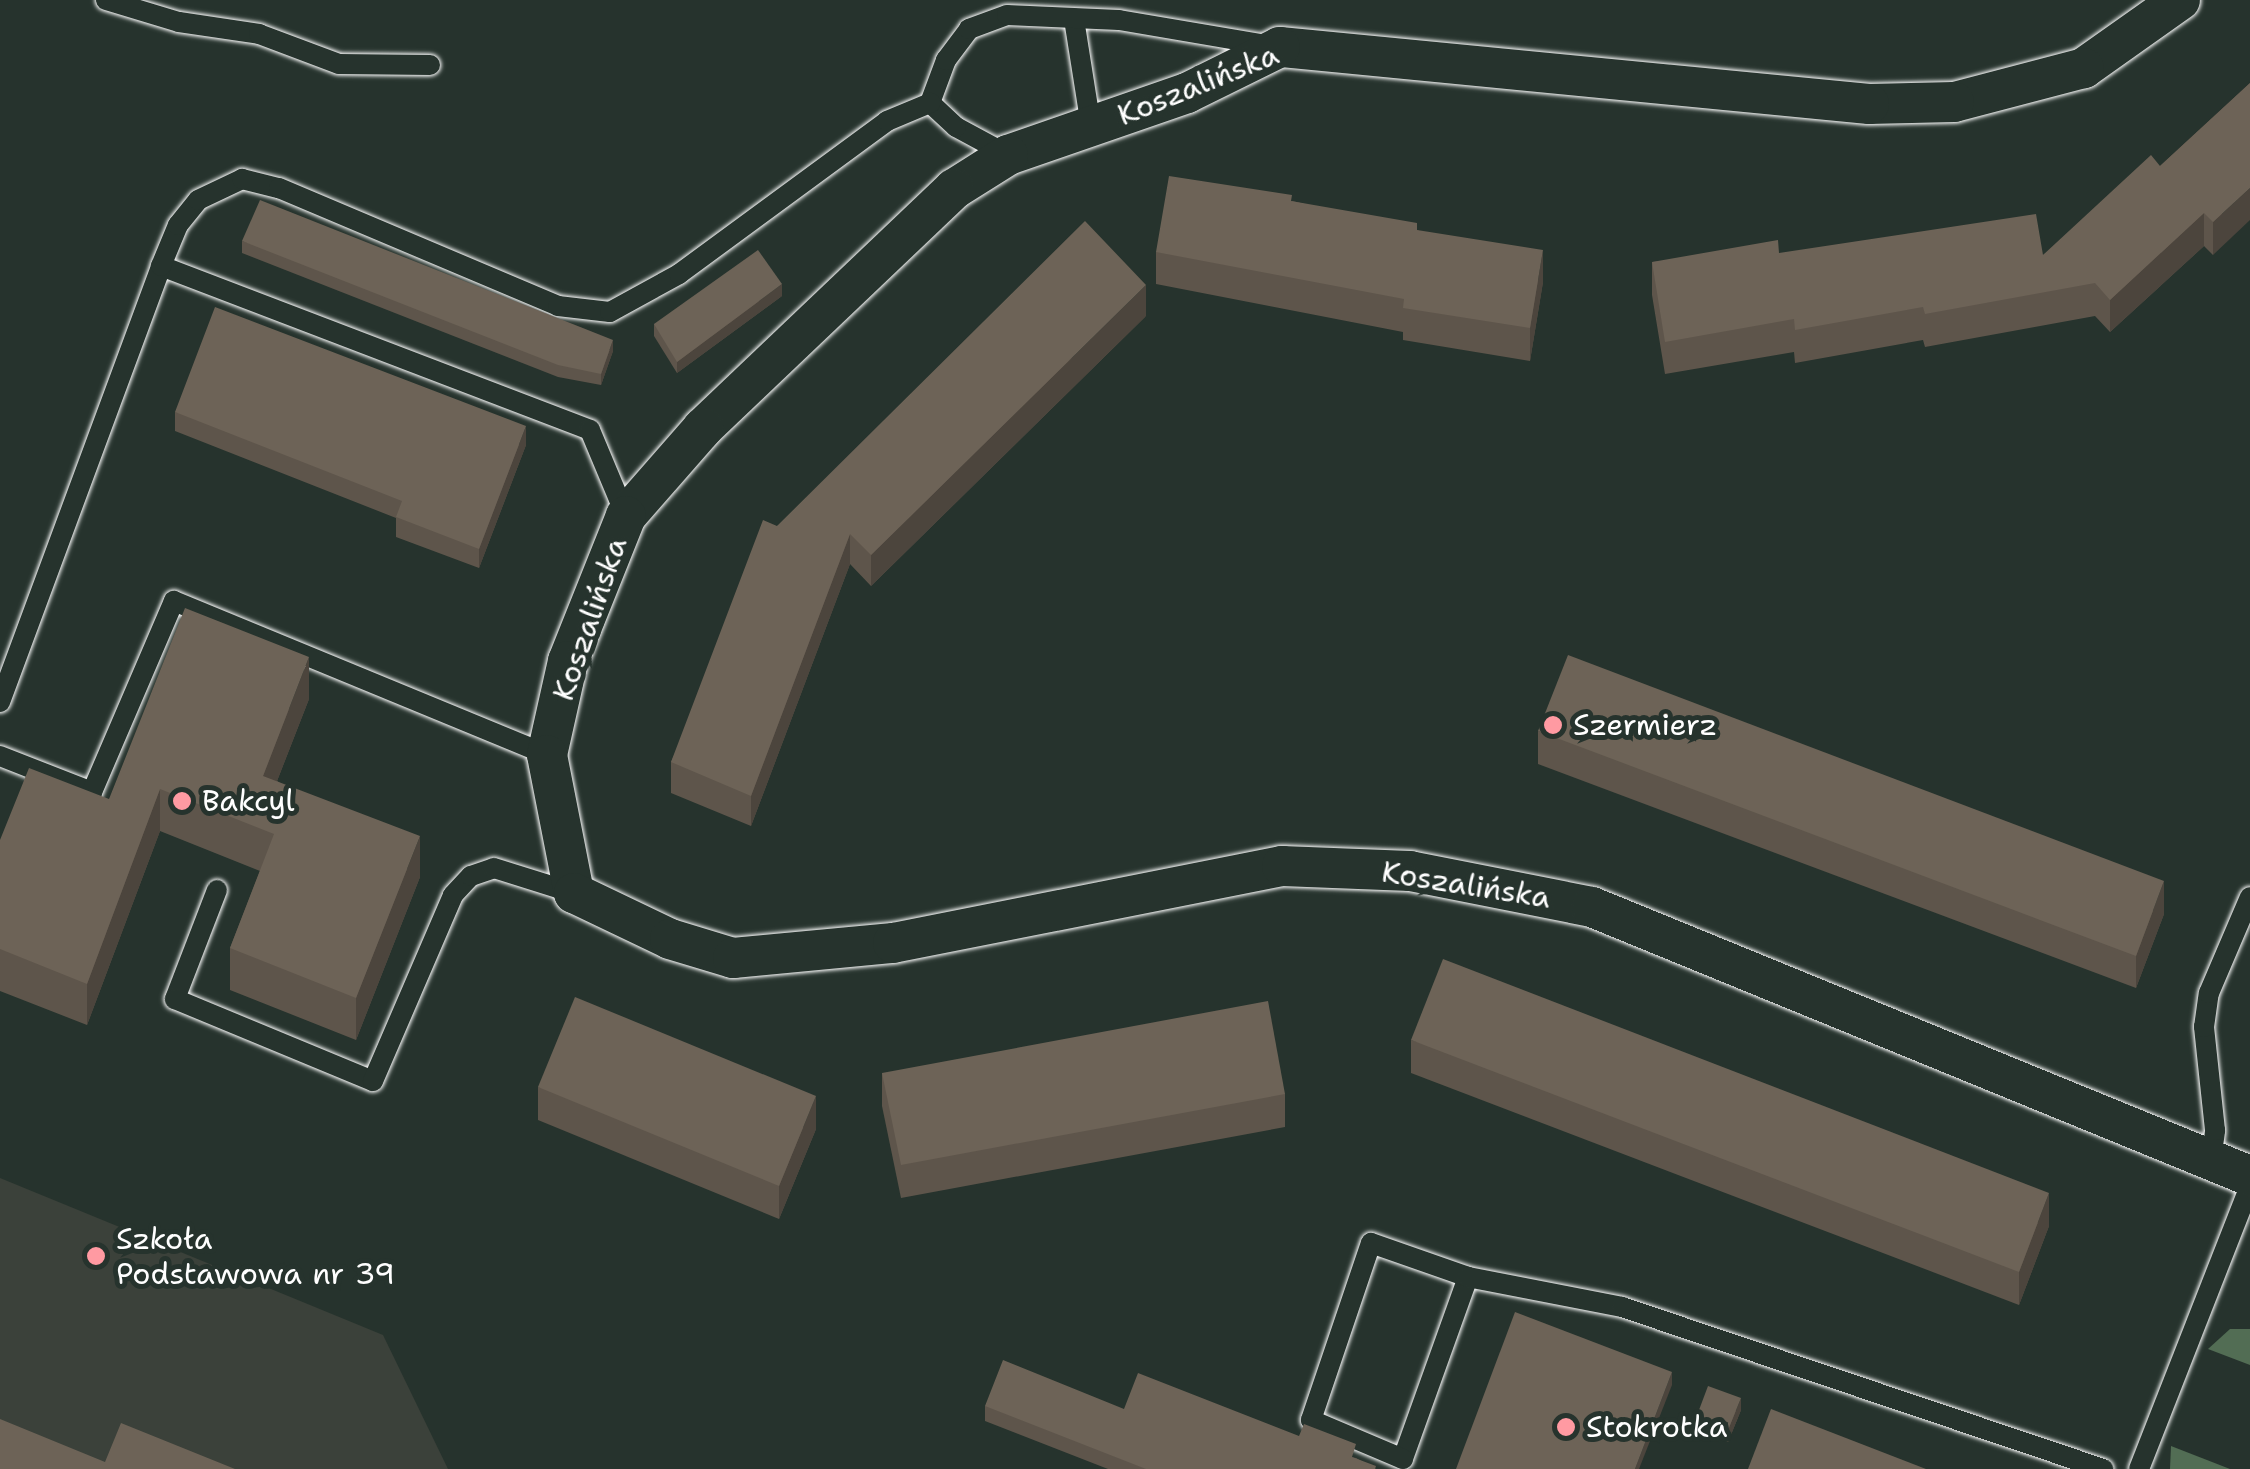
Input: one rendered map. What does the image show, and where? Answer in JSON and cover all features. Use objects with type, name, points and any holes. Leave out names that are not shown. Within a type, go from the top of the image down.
[{"type":"street","name":"Koszalińska","points":[[2180,0],[2084,68],[1954,102],[1869,104],[1280,47],[1188,93],[1008,155],[954,189],[703,428],[626,516],[568,660],[547,755],[574,894],[670,939],[733,958],[892,943],[1282,866],[1410,871],[1592,907],[2250,1176]]},
{"type":"lane","points":[[106,0],[179,22],[259,34],[339,64],[430,66]]},
{"type":"lane","points":[[0,702],[161,266],[178,225],[198,200],[242,179],[558,306],[610,312],[679,274],[887,121],[930,102],[946,60],[969,29],[1007,15],[1074,19],[1280,47]]},
{"type":"lane","points":[[1074,19],[1091,126]]},
{"type":"lane","points":[[930,102],[956,128],[1008,155]]},
{"type":"lane","points":[[161,266],[590,430],[626,516]]},
{"type":"lane","points":[[0,756],[92,792],[174,600],[547,755]]},
{"type":"lane","points":[[217,890],[175,999],[374,1081],[453,895],[471,876],[494,868],[574,894]]},
{"type":"lane","points":[[2211,1160],[2215,1130],[2204,1027],[2209,993],[2250,896]]},
{"type":"lane","points":[[2138,1469],[2250,1186]]},
{"type":"lane","points":[[1468,1277],[1404,1459],[1310,1420],[1371,1244],[1468,1277],[1622,1307],[2103,1469]]},
{"type":"shaded area","name":"Szkoła Podstawowa nr 39","points":[[0,1178],[383,1335],[448,1469],[0,1469]]},
{"type":"green space","points":[[2230,1329],[2250,1329],[2250,1365],[2208,1349]]},
{"type":"green space","points":[[2171,1446],[2230,1469],[2170,1469]]},
{"type":"building","points":[[2250,83],[2250,188],[2213,222],[2204,213],[2110,300],[2095,283],[1925,314],[1923,307],[1795,330],[1794,319],[1665,342],[1652,262],[1778,240],[1779,253],[2036,214],[2043,255],[2151,155],[2160,166]]},
{"type":"building","points":[[1169,176],[1292,195],[1291,201],[1417,223],[1417,230],[1543,250],[1530,328],[1403,308],[1404,299],[1156,252]]},
{"type":"building","points":[[260,200],[613,340],[601,374],[558,365],[242,241]]},
{"type":"building","points":[[1085,221],[1146,285],[871,555],[850,534],[751,796],[671,762],[763,520],[777,526]]},
{"type":"building","points":[[758,250],[782,284],[677,362],[654,324]]},
{"type":"building","points":[[215,307],[526,426],[479,549],[396,517],[402,501],[175,412]]},
{"type":"building","points":[[185,608],[309,657],[263,776],[420,836],[356,998],[230,948],[274,834],[160,789],[87,984],[0,949],[0,840],[29,768],[109,799]]},
{"type":"building","points":[[1568,655],[2164,881],[2136,956],[1538,731]]},
{"type":"building","points":[[1443,959],[2049,1193],[2019,1272],[1411,1040]]},
{"type":"building","points":[[575,997],[816,1096],[779,1186],[538,1087]]},
{"type":"building","points":[[1268,1001],[1285,1094],[901,1165],[882,1073]]},
{"type":"building","name":"Stokrotka","points":[[1515,1312],[1672,1372],[1635,1469],[1456,1469]]},
{"type":"building","points":[[1003,1360],[1124,1409],[1138,1373],[1299,1436],[1304,1424],[1356,1444],[1352,1457],[1376,1466],[1146,1469],[985,1406]]},
{"type":"building","points":[[1708,1386],[1741,1398],[1728,1430],[1696,1418]]},
{"type":"building","points":[[1771,1409],[1926,1469],[1748,1469]]},
{"type":"building","points":[[0,1419],[105,1462],[121,1423],[235,1469],[0,1469]]},
{"type":"place","name":"Szermierz","points":[[1553,725]]},
{"type":"place","name":"Bakcyl","points":[[182,801]]},
{"type":"place","name":"Szkoła Podstawowa nr 39","points":[[96,1256]]},
{"type":"place","name":"Stokrotka","points":[[1566,1427]]}]
